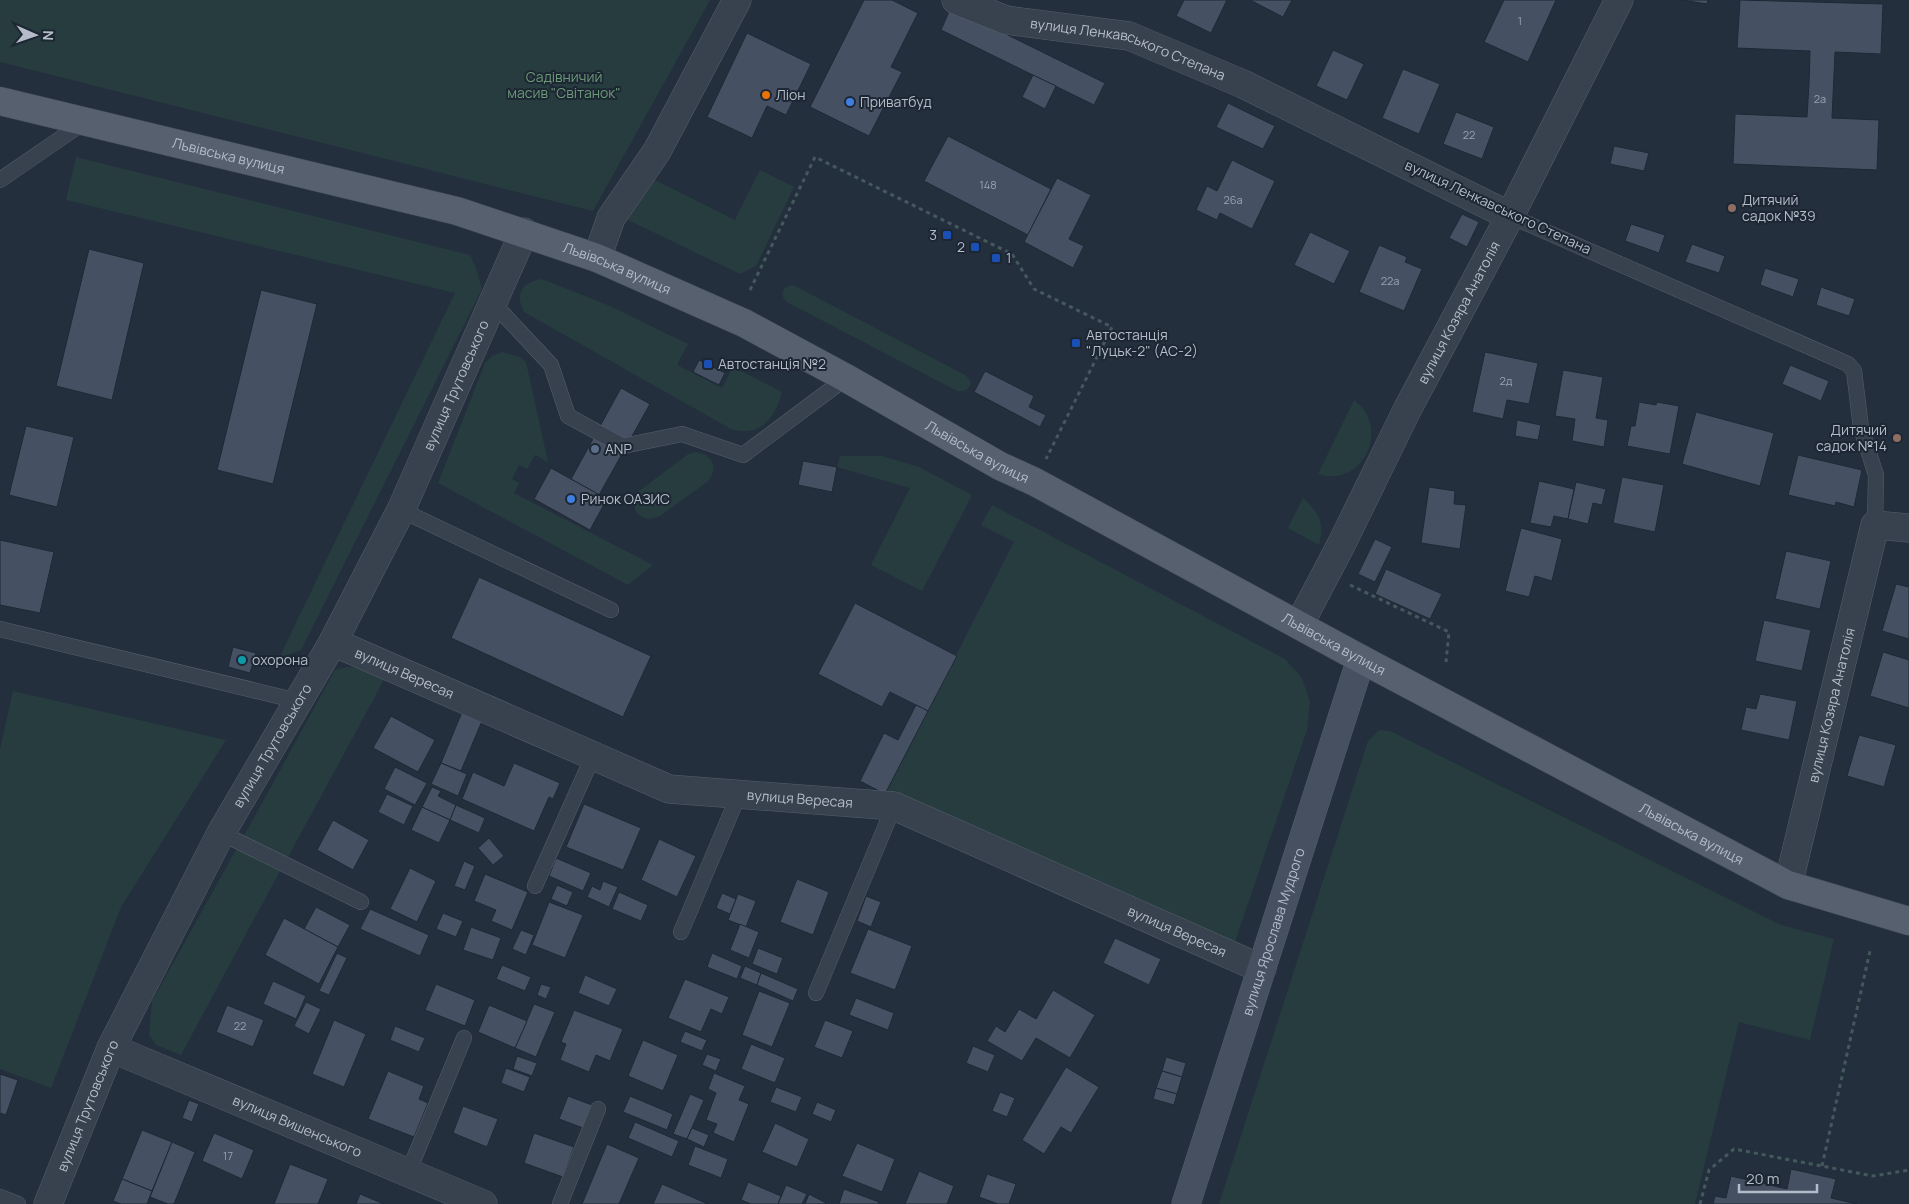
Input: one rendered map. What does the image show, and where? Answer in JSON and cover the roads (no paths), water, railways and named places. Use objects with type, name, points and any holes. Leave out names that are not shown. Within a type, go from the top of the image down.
[{"type":"main road","name":"Львівська вулиця","points":[[0,100],[456,211],[524,232],[597,258],[744,323],[846,378],[1000,466],[1035,482],[1361,659],[1788,885],[1909,921]]},
{"type":"main road","name":"вулиця Ярослава Мудрого","points":[[1186,1204],[1361,659]]},
{"type":"street","points":[[597,258],[611,218],[657,151],[736,0]]},
{"type":"street","name":"вулиця Ленкавського Степана","points":[[956,0],[1006,20],[1129,36],[1243,84],[1510,216]]},
{"type":"street","name":"вулиця Козяра Анатолія","points":[[1299,625],[1407,410],[1510,216],[1619,0]]},
{"type":"street","name":"вулиця Трутовського","points":[[48,1204],[111,1048],[221,833],[333,642],[401,510],[524,232]]},
{"type":"street","points":[[1875,525],[1909,528]]},
{"type":"street","name":"вулиця Козяра Анатолія","points":[[1788,885],[1875,525]]},
{"type":"street","name":"вулиця Вересая","points":[[333,642],[669,789],[894,806],[1262,969]]},
{"type":"street","name":"вулиця Вишенського","points":[[111,1048],[483,1204]]},
{"type":"lane","points":[[0,180],[86,121]]},
{"type":"lane","name":"вулиця Ленкавського Степана","points":[[1510,216],[1848,364],[1854,371],[1860,428],[1876,475],[1875,525]]},
{"type":"lane","points":[[493,303],[552,365],[568,416],[623,446],[682,434],[743,455],[846,378]]},
{"type":"lane","points":[[401,510],[611,610]]},
{"type":"lane","points":[[0,629],[298,701]]},
{"type":"lane","points":[[534,886],[593,756]]},
{"type":"lane","points":[[681,932],[739,794]]},
{"type":"lane","points":[[816,993],[894,806]]},
{"type":"lane","points":[[221,833],[361,902]]},
{"type":"lane","points":[[408,1173],[464,1038]]},
{"type":"lane","points":[[560,1204],[598,1109]]},
{"type":"lane","points":[[0,1197],[18,1204]]},
{"type":"place","name":"Ліон","points":[[766,95]]},
{"type":"place","name":"Приватбуд","points":[[850,102]]},
{"type":"place","name":"Дитячий садок №39","points":[[1732,208]]},
{"type":"place","name":"3","points":[[947,235]]},
{"type":"place","name":"2","points":[[975,247]]},
{"type":"place","name":"1","points":[[996,258]]},
{"type":"place","name":"Автостанція \"Луцьк-2\" (АС-2)","points":[[1076,343]]},
{"type":"place","name":"Автостанція №2","points":[[708,364]]},
{"type":"place","name":"Дитячий садок №14","points":[[1897,438]]},
{"type":"place","name":"ANP","points":[[595,449]]},
{"type":"place","name":"Ринок ОАЗИС","points":[[571,499]]},
{"type":"place","name":"охорона","points":[[242,660]]},
{"type":"park label","name":"Садівничий масив \"Світанок\"","points":[[564,86]]}]
